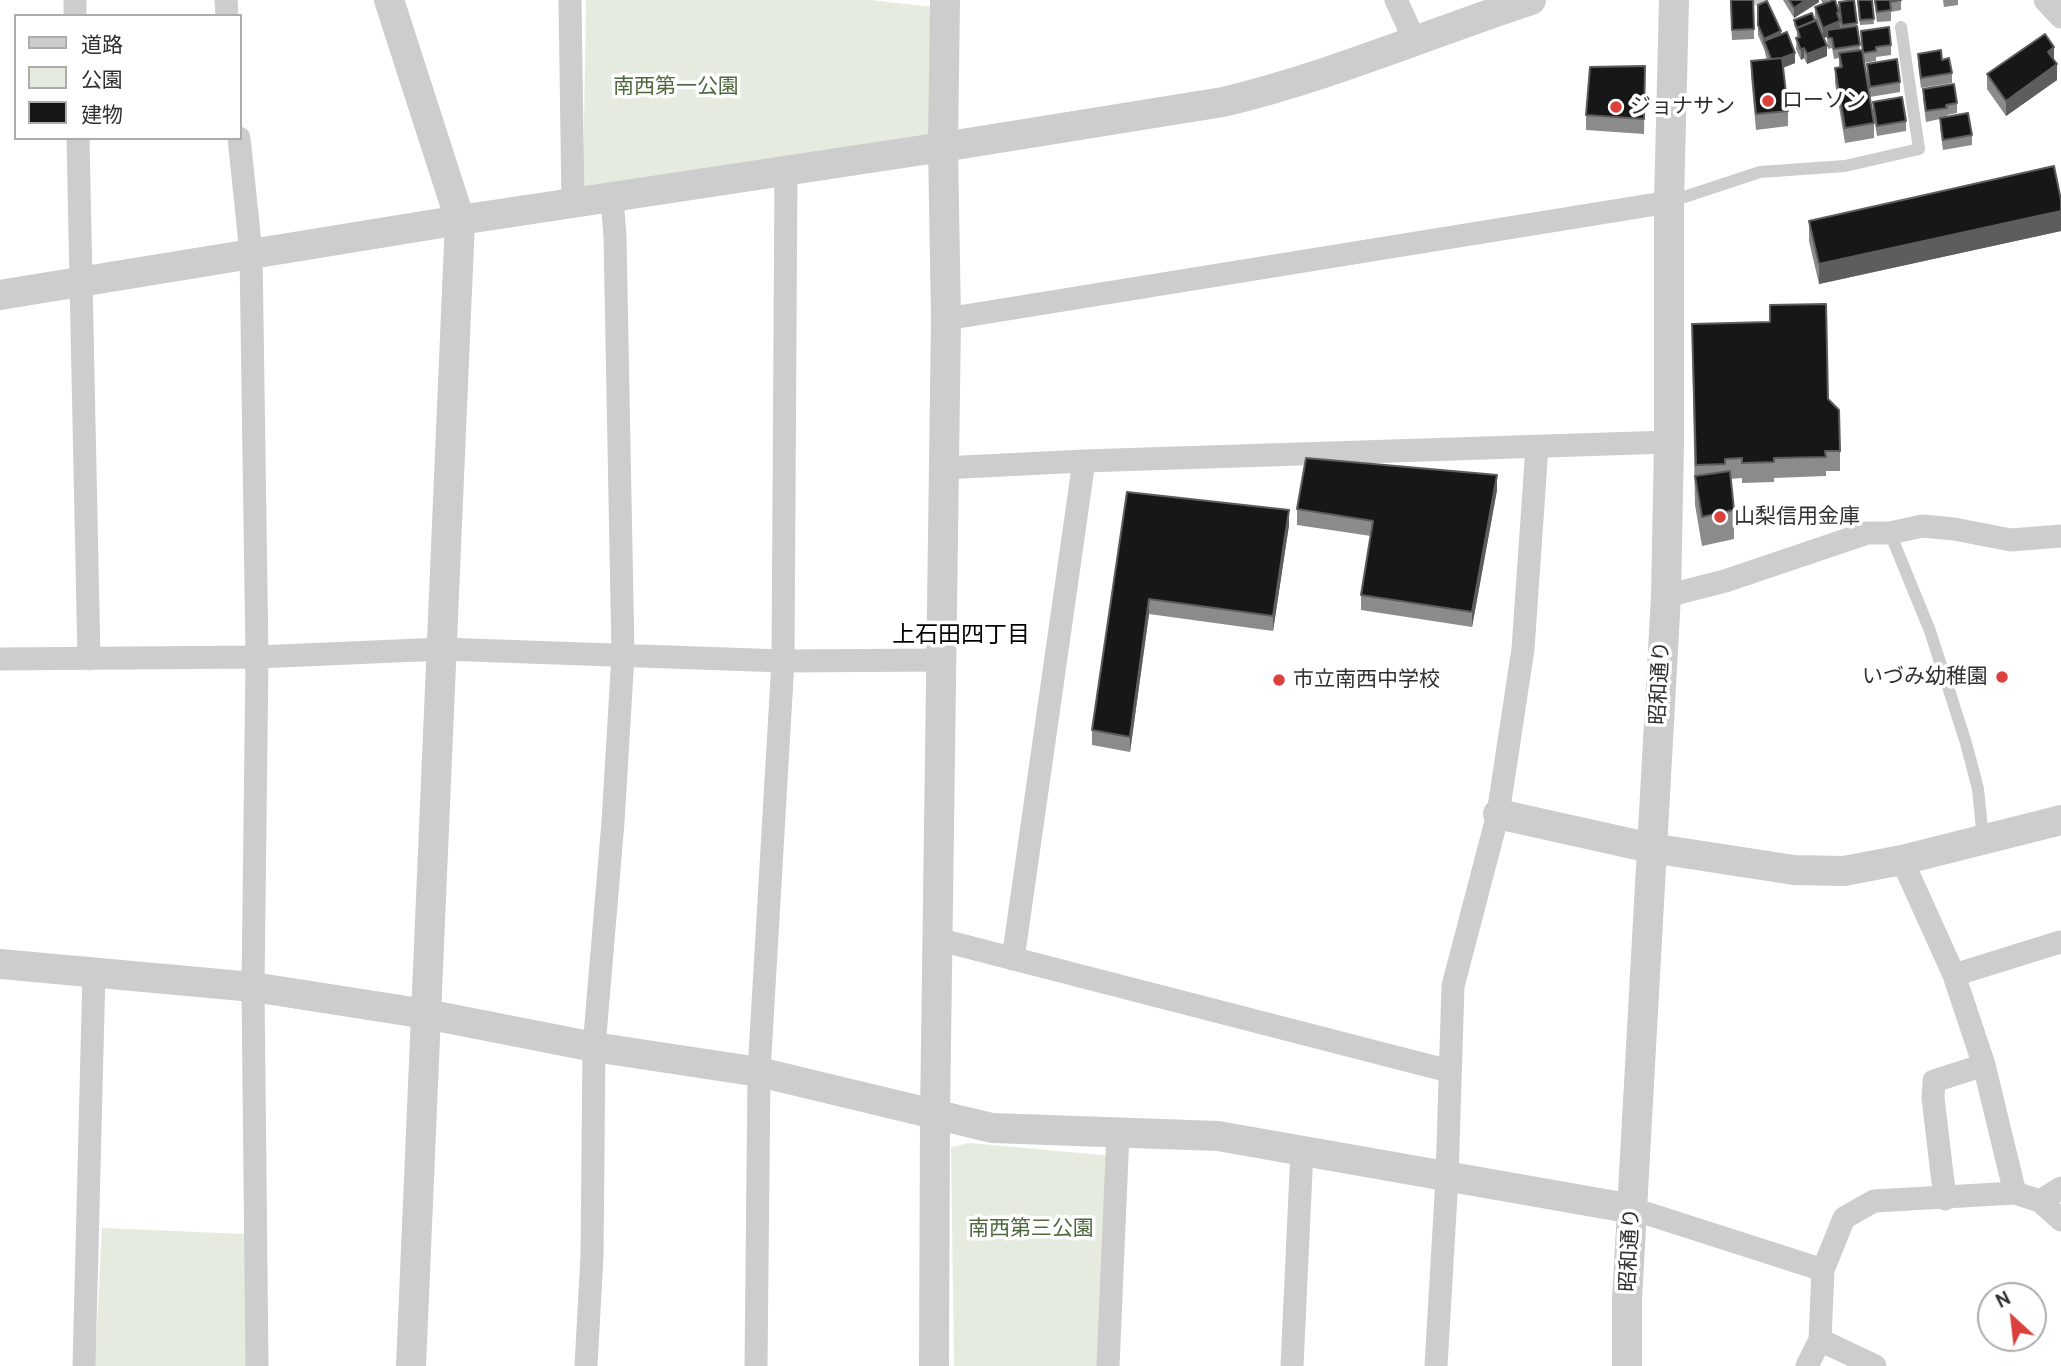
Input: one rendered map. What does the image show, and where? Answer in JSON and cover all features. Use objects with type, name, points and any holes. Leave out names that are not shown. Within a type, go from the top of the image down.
[{"type":"street","points":[[388,0],[460,220],[411,1366]]},
{"type":"street","points":[[569,0],[573,203]]},
{"type":"street","points":[[934,1366],[946,318],[943,148],[945,0]]},
{"type":"street","points":[[1396,0],[1414,40]]},
{"type":"street","points":[[0,295],[460,220],[943,148],[1223,102],[1324,73],[1531,0]]},
{"type":"street","name":"昭和通り","points":[[1627,1366],[1627,1300],[1666,596],[1669,202],[1674,0]]},
{"type":"street","points":[[2045,0],[2061,18]]},
{"type":"street","points":[[78,140],[89,659]]},
{"type":"street","points":[[239,140],[251,253],[257,657],[253,987],[257,1366]]},
{"type":"street","points":[[756,1366],[759,1073],[783,661],[786,171]]},
{"type":"street","points":[[586,1366],[592,1256],[594,1047],[613,822],[623,655],[612,197]]},
{"type":"street","points":[[946,318],[1669,202]]},
{"type":"street","points":[[943,468],[1669,442]]},
{"type":"street","points":[[1436,1366],[1447,1178],[1453,986],[1498,814],[1523,649],[1536,447]]},
{"type":"street","points":[[1013,959],[1084,461]]},
{"type":"street","points":[[1666,596],[1724,581],[1867,533],[1890,533],[1922,526],[2011,540],[2061,536]]},
{"type":"street","points":[[0,659],[257,657],[442,649],[783,661],[941,660]]},
{"type":"street","points":[[1498,814],[1651,848],[1794,870],[1844,871],[1902,860],[2061,820]]},
{"type":"street","points":[[1902,860],[1954,975],[1984,1065],[2015,1193]]},
{"type":"street","points":[[937,939],[1450,1071]]},
{"type":"street","points":[[1954,975],[2060,942]]},
{"type":"street","points":[[0,964],[253,987],[426,1014],[594,1047],[759,1073],[992,1128],[1218,1136],[1302,1150],[1447,1178],[1633,1209],[1823,1270]]},
{"type":"street","points":[[84,1366],[94,972]]},
{"type":"street","points":[[1945,1199],[1933,1098],[1934,1081],[1984,1065]]},
{"type":"street","points":[[1108,1366],[1118,1133]]},
{"type":"street","points":[[1292,1366],[1302,1150]]},
{"type":"street","points":[[2040,1201],[2061,1188]]},
{"type":"street","points":[[1807,1366],[1820,1340],[1823,1270],[1844,1218],[1874,1201],[2015,1193],[2040,1201],[2061,1220]]},
{"type":"street","points":[[1820,1340],[1874,1366]]},
{"type":"lane","points":[[1669,202],[1760,172],[1845,166],[1919,149],[1901,26]]},
{"type":"lane","points":[[1890,533],[1930,631],[1966,743],[1979,789],[1983,840]]},
{"type":"green space","name":"南西第一公園","points":[[586,0],[870,0],[933,7],[930,144],[583,187]]},
{"type":"green space","name":"南西第三公園","points":[[969,1143],[1114,1156],[1103,1366],[954,1366],[951,1147]]},
{"type":"green space","points":[[102,1228],[245,1234],[246,1366],[95,1366]]},
{"type":"building","points":[[1731,0],[1753,0],[1754,29],[1732,30]]},
{"type":"building","points":[[1789,0],[1806,0],[1794,8]]},
{"type":"building","points":[[1833,0],[1840,21],[1823,28],[1815,7]]},
{"type":"building","points":[[1854,0],[1857,23],[1842,25],[1839,2]]},
{"type":"building","points":[[1858,0],[1872,0],[1874,19],[1860,20]]},
{"type":"building","points":[[1875,0],[1901,0],[1890,2],[1891,10],[1877,12]]},
{"type":"building","points":[[1767,1],[1781,31],[1764,39],[1758,25],[1758,5]]},
{"type":"building","points":[[1812,13],[1815,21],[1797,28],[1794,20]]},
{"type":"building","points":[[1816,20],[1827,46],[1807,54],[1804,48],[1801,50],[1796,38],[1800,37],[1797,28]]},
{"type":"building","points":[[1857,26],[1860,45],[1834,49],[1827,30]]},
{"type":"building","points":[[1889,27],[1891,45],[1876,47],[1876,51],[1863,53],[1861,31]]},
{"type":"building","points":[[1787,32],[1795,53],[1771,59],[1764,41]]},
{"type":"building","points":[[2045,34],[2054,47],[2048,52],[2057,64],[2006,101],[1987,74]]},
{"type":"building","points":[[1862,50],[1874,123],[1845,128],[1835,68],[1842,67],[1839,53]]},
{"type":"building","points":[[1941,50],[1942,60],[1949,58],[1952,73],[1921,78],[1918,54]]},
{"type":"building","points":[[1782,58],[1788,111],[1756,114],[1751,61]]},
{"type":"building","points":[[1897,59],[1900,82],[1870,87],[1867,64]]},
{"type":"building","points":[[1645,66],[1644,119],[1586,115],[1590,67]]},
{"type":"building","points":[[1954,84],[1957,103],[1946,105],[1947,108],[1926,111],[1923,89]]},
{"type":"building","points":[[1902,97],[1906,121],[1877,126],[1873,102]]},
{"type":"building","points":[[1968,113],[1972,135],[1943,140],[1940,118]]},
{"type":"building","points":[[2054,166],[2061,211],[1819,264],[1809,221]]},
{"type":"building","points":[[1826,304],[1828,399],[1839,410],[1840,451],[1825,451],[1826,457],[1774,458],[1774,462],[1742,463],[1742,458],[1725,459],[1725,464],[1696,465],[1692,324],[1770,322],[1770,305]]},
{"type":"building","points":[[1306,458],[1497,475],[1472,612],[1361,595],[1373,521],[1297,509]]},
{"type":"building","points":[[1730,471],[1734,510],[1702,517],[1695,476]]},
{"type":"building","points":[[1127,492],[1289,510],[1273,616],[1149,599],[1130,737],[1092,730]]},
{"type":"place","name":"ローソン","points":[[1768,101]]},
{"type":"place","name":"ジョナサン","points":[[1616,107]]},
{"type":"place","name":"山梨信用金庫","points":[[1720,517]]},
{"type":"place","name":"いづみ幼稚園","points":[[2002,677]]},
{"type":"place","name":"市立南西中学校","points":[[1279,680]]},
{"type":"district","name":"上石田四丁目","points":[[961,635]]}]
